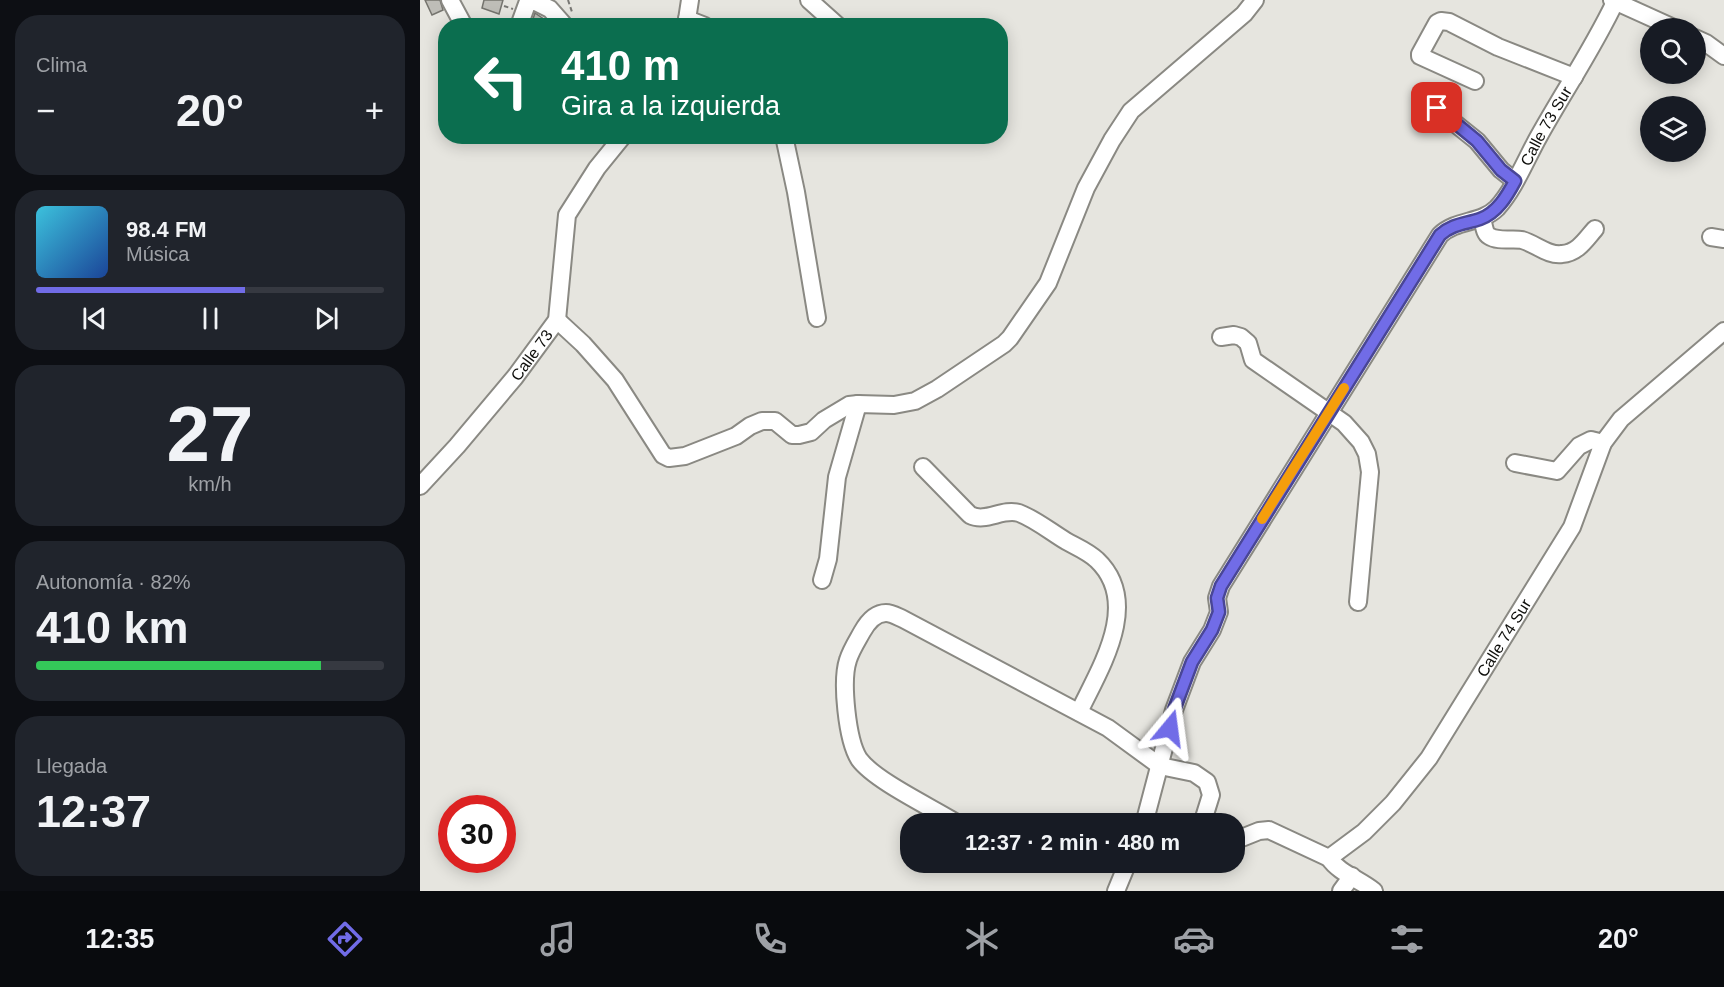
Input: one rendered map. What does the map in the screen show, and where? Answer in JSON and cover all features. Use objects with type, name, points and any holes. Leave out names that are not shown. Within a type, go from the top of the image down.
[{"type":"street","points":[[450,0],[460,18]]},
{"type":"street","points":[[688,18],[690,0]]},
{"type":"street","points":[[809,0],[829,18]]},
{"type":"street","points":[[557,320],[583,344],[615,380],[663,454],[669,458],[685,456],[736,436],[762,421],[775,421],[792,435],[799,435],[811,432],[824,420],[849,405],[894,405],[915,401],[937,389],[1010,338],[1048,283],[1086,188],[1131,111],[1244,14],[1255,0]]},
{"type":"street","points":[[522,18],[527,4],[534,1],[550,9],[558,18]]},
{"type":"street","points":[[1614,1],[1652,18]]},
{"type":"street","name":"Calle 73 Sur","points":[[1147,813],[1174,710],[1192,662],[1212,630],[1219,612],[1217,598],[1221,586],[1440,235],[1455,225],[1482,219],[1495,210],[1505,198],[1614,1]]},
{"type":"street","points":[[1475,81],[1420,56],[1437,23],[1449,22],[1498,46],[1574,77]]},
{"type":"street","points":[[1706,45],[1724,56]]},
{"type":"street","points":[[1437,108],[1477,141],[1501,170],[1515,181]]},
{"type":"street","name":"Calle 73","points":[[420,486],[458,446],[515,377],[557,320],[567,215],[597,168],[616,144]]},
{"type":"street","points":[[785,144],[796,192],[817,318]]},
{"type":"street","points":[[1482,219],[1489,236],[1524,241],[1560,255],[1578,248],[1595,229]]},
{"type":"street","name":"Calle 74 Sur","points":[[1329,858],[1364,832],[1393,803],[1429,758],[1572,526],[1603,444],[1621,419],[1724,331]]},
{"type":"street","points":[[1221,337],[1234,334],[1241,337],[1248,343],[1253,360],[1329,412],[1351,430],[1361,442],[1367,454],[1370,472],[1358,602]]},
{"type":"street","points":[[822,580],[828,560],[837,477],[858,404]]},
{"type":"street","points":[[1515,464],[1557,471],[1579,446],[1591,440],[1603,444]]},
{"type":"street","points":[[923,467],[970,515],[983,518],[1004,512],[1021,514],[1092,556],[1108,574],[1115,591],[1115,627],[1108,649],[1079,712]]},
{"type":"street","points":[[939,813],[869,768],[861,761],[855,750],[846,710],[846,668],[858,639],[871,619],[883,613],[903,619],[1079,712],[1115,732],[1160,766],[1194,773],[1207,782],[1211,795],[1205,813]]},
{"type":"street","points":[[1245,837],[1269,830],[1329,858],[1340,870],[1374,891]]},
{"type":"street","points":[[1116,891],[1123,873]]},
{"type":"street","points":[[1341,891],[1352,876]]},
{"type":"building","points":[[425,0],[440,0],[443,10],[432,15]]},
{"type":"building","points":[[484,0],[503,0],[499,14],[482,8]]},
{"type":"slow traffic","points":[[1262,519],[1344,388]]},
{"type":"route","points":[[1170,728],[1174,710],[1192,662],[1212,630],[1219,612],[1217,598],[1221,586],[1440,235],[1455,225],[1482,219],[1495,210],[1515,181],[1501,170],[1484,147],[1437,108]]}]
